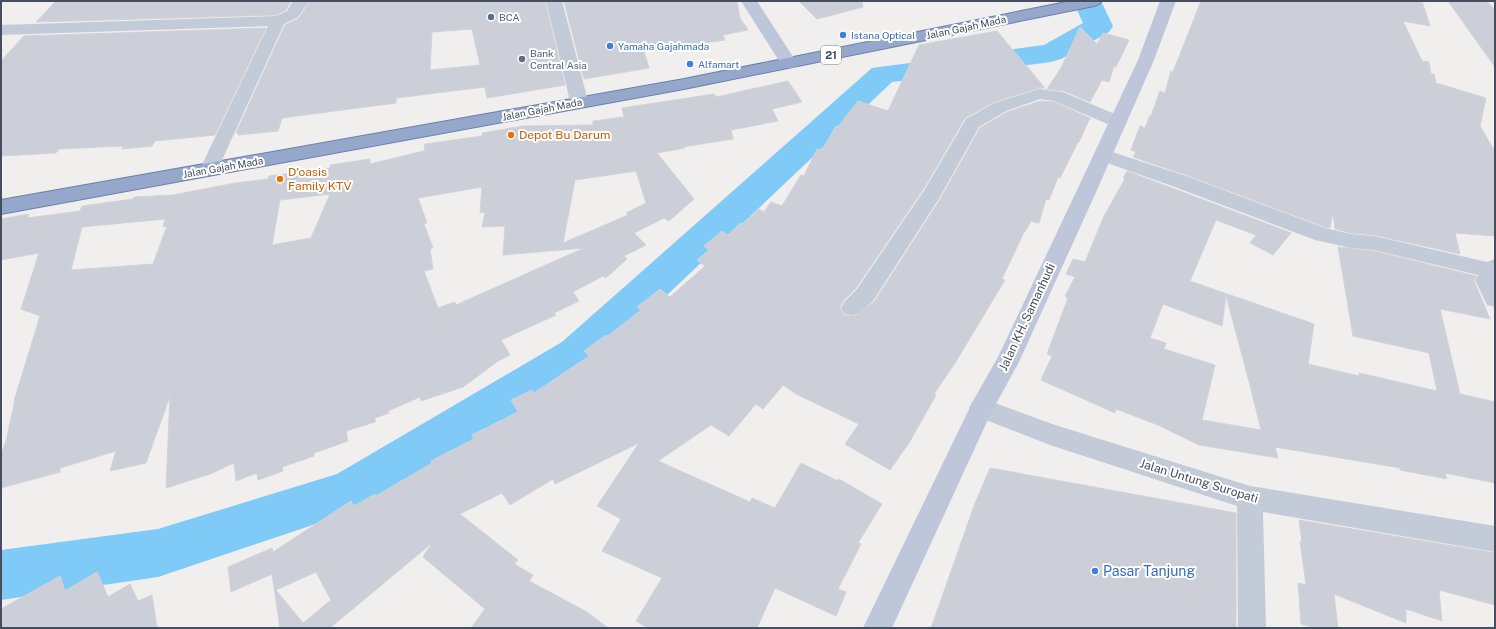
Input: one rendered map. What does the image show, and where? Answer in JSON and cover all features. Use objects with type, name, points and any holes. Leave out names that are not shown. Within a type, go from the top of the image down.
[{"type":"highway","name":"Jalan Gajah Mada","points":[[1,207],[579,101],[684,84],[1087,2]]},
{"type":"main road","points":[[749,1],[789,63]]},
{"type":"main road","name":"Jalan KH. Samanhudi","points":[[878,628],[981,408],[1007,362],[1103,155],[1146,60],[1168,1]]},
{"type":"street","points":[[1,30],[278,20],[289,17],[296,12],[301,1]]},
{"type":"street","points":[[554,1],[579,101]]},
{"type":"street","points":[[209,169],[278,20]]},
{"type":"street","points":[[1,46],[18,29]]},
{"type":"street","points":[[852,308],[865,295],[933,192],[972,123],[1000,107],[1039,94],[1057,96],[1118,122]]},
{"type":"street","points":[[1103,155],[1182,182],[1322,235],[1374,244],[1494,269],[1486,280],[1495,299]]},
{"type":"street","name":"Jalan Untung Suropati","points":[[981,408],[1050,434],[1250,498],[1495,539]]},
{"type":"street","points":[[1250,498],[1252,628]]},
{"type":"building","points":[[56,1],[291,1],[286,10],[276,15],[36,22]]},
{"type":"building","points":[[310,1],[545,1],[565,85],[487,98],[485,87],[396,98],[396,103],[282,118],[278,131],[238,135],[239,133],[236,133],[285,25],[299,18]],"holes":[[[472,29],[480,65],[430,70],[432,32]]]},
{"type":"building","points":[[564,1],[737,1],[740,18],[748,30],[723,35],[725,40],[644,52],[649,68],[584,79]]},
{"type":"building","points":[[799,1],[862,1],[863,7],[817,19]]},
{"type":"building","points":[[1201,1],[1422,1],[1430,26],[1403,21],[1422,61],[1429,62],[1431,74],[1434,74],[1436,83],[1486,98],[1480,126],[1495,152],[1495,236],[1455,233],[1460,254],[1374,235],[1351,233],[1335,229],[1333,212],[1330,228],[1325,227],[1189,176],[1133,157],[1136,152],[1131,150],[1140,126],[1145,128],[1160,91],[1165,93],[1171,71],[1173,72]]},
{"type":"building","points":[[1448,1],[1487,1],[1495,10],[1495,67]]},
{"type":"building","points":[[1080,27],[1097,44],[1103,33],[1129,40],[1116,67],[1114,66],[1109,82],[1102,80],[1090,102],[1064,91],[1047,89],[1061,68]]},
{"type":"building","points":[[266,28],[215,135],[155,141],[152,146],[122,149],[123,146],[59,149],[56,153],[1,156],[1,61],[24,36]]},
{"type":"building","points":[[997,31],[1045,88],[1039,88],[994,102],[965,118],[924,188],[856,288],[843,301],[840,307],[843,315],[857,315],[874,302],[941,198],[980,128],[1007,112],[1040,101],[1054,102],[1090,118],[1060,178],[1058,177],[1049,200],[1046,199],[1039,223],[1031,221],[1024,232],[1002,279],[1005,280],[955,363],[934,394],[936,395],[909,443],[890,470],[845,444],[859,424],[796,394],[783,385],[763,409],[756,404],[729,436],[711,425],[658,461],[750,502],[752,498],[775,508],[801,463],[838,481],[839,479],[882,504],[858,543],[861,544],[838,589],[846,592],[836,616],[775,588],[757,628],[648,628],[636,621],[662,578],[602,551],[621,519],[597,506],[639,443],[555,484],[553,479],[510,505],[502,493],[460,514],[518,560],[514,564],[533,575],[529,581],[587,612],[608,628],[471,628],[485,609],[423,557],[432,543],[330,628],[280,628],[272,574],[231,592],[228,567],[272,548],[273,552],[351,501],[354,506],[375,494],[376,496],[432,463],[431,461],[474,439],[472,435],[518,412],[511,400],[532,390],[534,393],[589,356],[584,351],[606,335],[608,336],[641,310],[637,307],[660,289],[670,297],[705,266],[697,260],[709,250],[704,246],[722,231],[728,235],[740,223],[743,224],[759,209],[764,212],[771,202],[782,206],[801,175],[804,176],[817,149],[822,150],[836,126],[838,127],[858,101],[888,111],[919,45]],"holes":[[[316,572],[331,600],[303,623],[276,590]]]},
{"type":"building","points":[[788,81],[802,102],[772,109],[778,121],[731,130],[733,139],[682,147],[685,148],[657,153],[694,199],[669,221],[664,218],[634,233],[646,245],[624,256],[627,259],[606,278],[603,276],[573,292],[579,301],[554,313],[556,315],[501,340],[510,355],[498,361],[463,387],[421,401],[420,397],[388,411],[389,413],[375,418],[375,422],[346,431],[348,441],[314,453],[314,456],[282,467],[283,471],[258,480],[257,473],[236,481],[234,463],[210,474],[166,488],[170,396],[146,463],[110,471],[116,451],[60,468],[60,472],[1,488],[1,455],[6,441],[15,400],[14,401],[40,316],[21,309],[39,253],[1,260],[1,219],[29,214],[27,218],[80,211],[82,206],[133,199],[134,197],[173,195],[235,183],[268,179],[269,176],[330,168],[330,165],[370,159],[370,164],[424,151],[425,144],[482,136],[482,133],[523,126],[593,125],[593,121],[624,117],[622,108],[714,94],[716,97]],"holes":[[[636,171],[646,203],[626,213],[628,215],[563,243],[575,180]],[[482,187],[480,213],[485,212],[482,227],[505,226],[503,255],[584,248],[456,305],[455,302],[438,308],[424,271],[433,269],[430,249],[433,248],[424,224],[427,223],[418,198]],[[330,194],[311,238],[272,245],[280,200]],[[165,219],[163,227],[167,226],[153,264],[71,270],[82,227]]]},
{"type":"building","points":[[1127,171],[1291,233],[1273,255],[1250,243],[1256,235],[1216,220],[1190,281],[1314,324],[1308,364],[1359,376],[1359,373],[1437,391],[1429,353],[1353,336],[1338,247],[1374,251],[1476,276],[1474,281],[1490,319],[1440,309],[1460,394],[1495,402],[1495,483],[1445,473],[1447,479],[1400,470],[1400,468],[1275,447],[1278,458],[1199,445],[1158,425],[1116,409],[1115,413],[1041,380],[1052,356],[1047,354],[1068,298],[1065,296],[1075,277],[1066,274],[1073,259],[1085,262],[1104,216],[1125,179],[1123,178]],"holes":[[[1226,295],[1261,430],[1202,420],[1215,365],[1164,349],[1166,343],[1150,338],[1163,304],[1222,326]]]},
{"type":"building","name":"Pasar Tanjung","points":[[990,468],[1236,513],[1236,628],[931,628],[974,506]]},
{"type":"building","points":[[1299,520],[1495,553],[1495,605],[1439,590],[1442,621],[1406,609],[1406,623],[1334,594],[1338,628],[1316,628],[1301,624],[1298,583],[1306,585],[1300,541],[1302,541]]},
{"type":"building","points":[[97,572],[108,597],[130,584],[138,601],[152,595],[157,628],[1,628],[1,609],[60,576],[65,591]]},
{"type":"waterway","points":[[1,575],[158,553],[349,492],[577,354],[883,74],[1051,53],[1099,26],[1087,1]]},
{"type":"place","name":"BCA","points":[[491,17]]},
{"type":"place","name":"Istana Optical","points":[[843,35]]},
{"type":"place","name":"Yamaha Gajahmada","points":[[610,46]]},
{"type":"place","name":"Bank Central Asia","points":[[522,59]]},
{"type":"place","name":"Alfamart","points":[[690,64]]},
{"type":"place","name":"Depot Bu Darum","points":[[511,135]]},
{"type":"place","name":"D'oasis Family KTV","points":[[280,179]]},
{"type":"place","name":"Pasar Tanjung","points":[[1095,571]]}]
